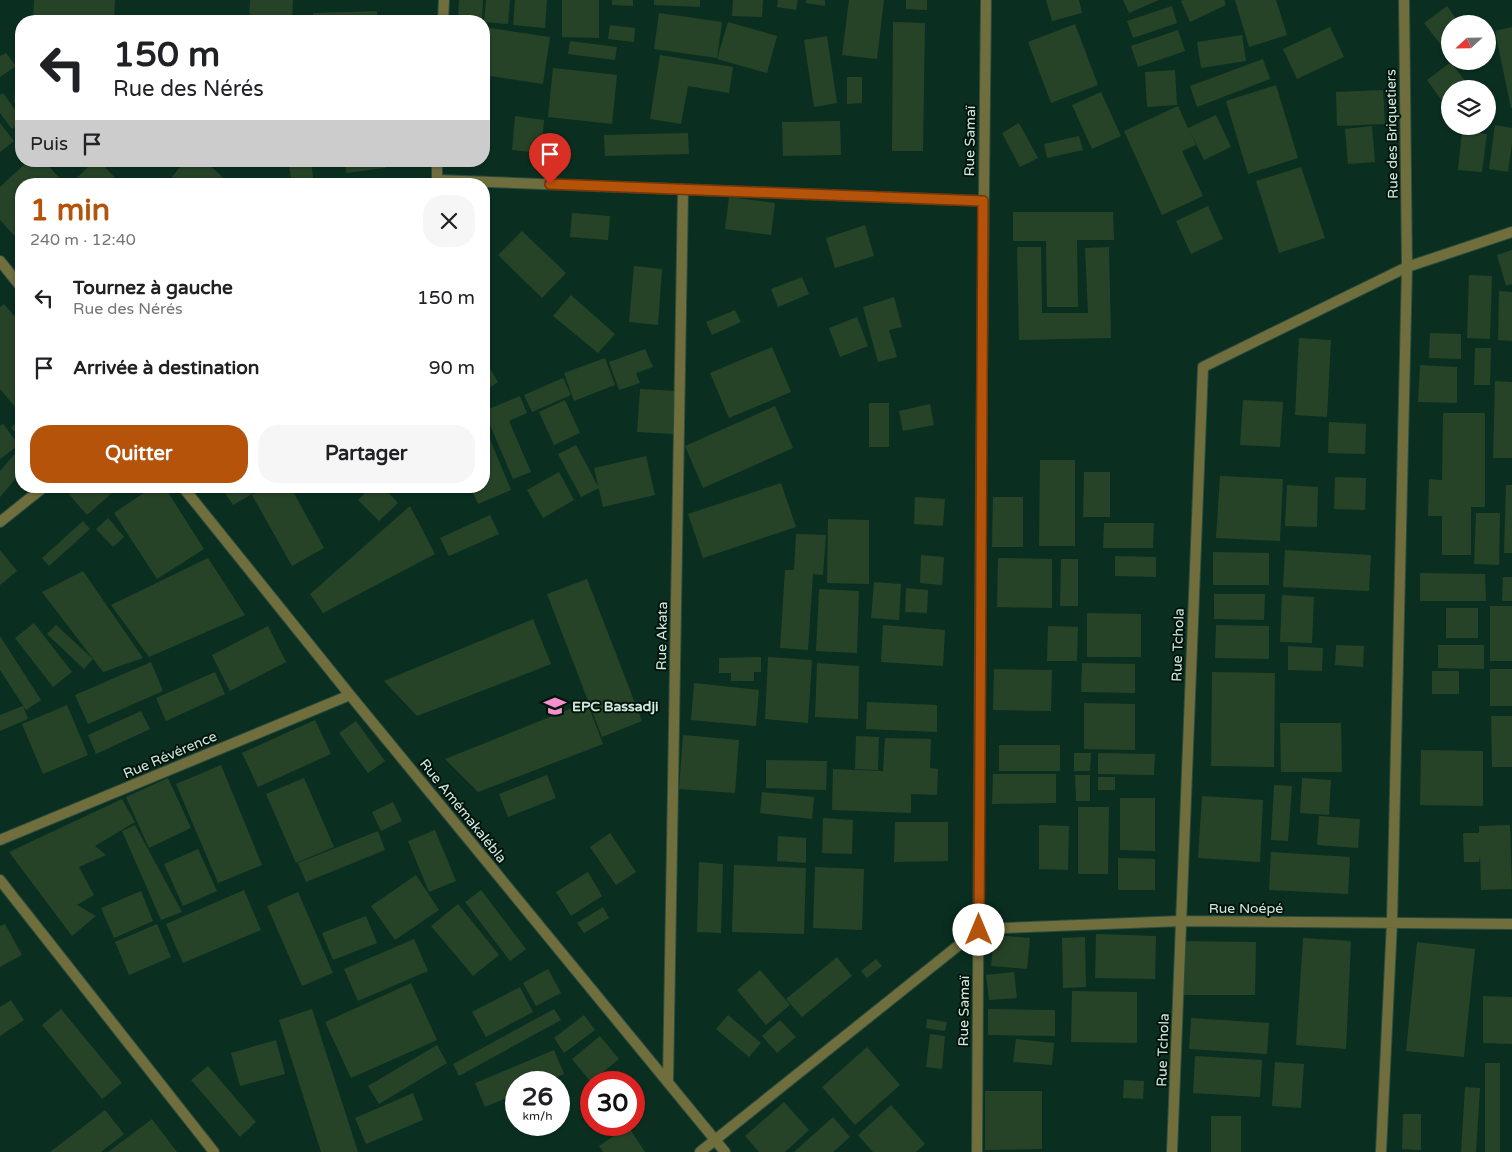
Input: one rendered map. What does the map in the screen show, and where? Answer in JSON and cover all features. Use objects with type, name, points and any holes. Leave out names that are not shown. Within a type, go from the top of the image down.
[{"type":"street","points":[[444,0],[444,15]]},
{"type":"street","name":"Rue Samaï","points":[[977,1152],[986,0]]},
{"type":"street","name":"Rue des Briquetiers","points":[[1381,1152],[1392,922],[1407,267],[1404,0]]},
{"type":"street","points":[[490,184],[983,201]]},
{"type":"street","name":"Rue Akata","points":[[668,1082],[683,190]]},
{"type":"street","points":[[1407,267],[1512,232]]},
{"type":"street","points":[[0,261],[15,280]]},
{"type":"street","name":"Rue Tchola","points":[[1172,1152],[1203,367],[1407,267]]},
{"type":"street","points":[[0,522],[36,493]]},
{"type":"street","name":"Rue Amémakalébla","points":[[188,493],[350,695],[725,1152]]},
{"type":"street","name":"Rue Révérence","points":[[0,840],[350,695]]},
{"type":"street","points":[[0,880],[214,1152]]},
{"type":"street","name":"Rue Noépé","points":[[979,930],[1181,921],[1512,924]]},
{"type":"street","points":[[700,1152],[979,930]]},
{"type":"building","points":[[34,0],[115,0],[114,15],[33,15]]},
{"type":"building","points":[[250,0],[293,0],[292,15],[249,15]]},
{"type":"building","points":[[459,0],[483,0],[482,15],[458,15]]},
{"type":"building","points":[[486,0],[510,0],[508,24],[490,22],[490,15],[485,15]]},
{"type":"building","points":[[515,0],[547,0],[545,28],[513,25]]},
{"type":"building","points":[[562,0],[599,0],[599,38],[562,37]]},
{"type":"building","points":[[612,0],[633,0],[633,6],[612,5]]},
{"type":"building","points":[[654,0],[700,0],[700,7],[654,5]]},
{"type":"building","points":[[733,0],[763,0],[762,17],[732,16]]},
{"type":"building","points":[[778,0],[798,0],[796,10],[777,7]]},
{"type":"building","points":[[806,0],[825,0],[825,6],[806,3]]},
{"type":"building","points":[[849,0],[884,0],[877,59],[842,55]]},
{"type":"building","points":[[906,0],[927,0],[927,10],[906,9]]},
{"type":"building","points":[[1046,0],[1079,0],[1082,13],[1052,21]]},
{"type":"building","points":[[1123,0],[1159,0],[1129,13]]},
{"type":"building","points":[[1224,0],[1226,5],[1190,22],[1181,1]]},
{"type":"building","points":[[1235,0],[1276,0],[1287,35],[1249,47]]},
{"type":"building","points":[[1172,6],[1177,23],[1133,38],[1127,21]]},
{"type":"building","points":[[1447,6],[1454,15],[1441,15],[1441,45],[1424,23]]},
{"type":"building","points":[[377,11],[377,15],[313,15],[313,13]]},
{"type":"building","points":[[659,13],[722,22],[717,58],[654,49]]},
{"type":"building","points":[[728,22],[777,36],[767,73],[717,59]]},
{"type":"building","points":[[893,22],[925,23],[923,151],[892,151]]},
{"type":"building","points":[[1075,24],[1098,85],[1051,103],[1028,42]]},
{"type":"building","points":[[610,25],[635,28],[634,42],[608,39]]},
{"type":"building","points":[[1330,27],[1344,57],[1297,79],[1283,49]]},
{"type":"building","points":[[1512,27],[1512,108],[1496,36],[1496,31]]},
{"type":"building","points":[[490,28],[550,37],[543,84],[490,76]]},
{"type":"building","points":[[1178,30],[1185,51],[1138,67],[1131,46]]},
{"type":"building","points":[[1242,35],[1246,61],[1201,68],[1197,42]]},
{"type":"building","points":[[827,36],[837,103],[814,107],[804,40]]},
{"type":"building","points":[[570,41],[617,47],[615,60],[568,54]]},
{"type":"building","points":[[6,53],[15,67],[0,77],[0,56]]},
{"type":"building","points":[[660,55],[733,67],[729,93],[688,86],[681,124],[650,119]]},
{"type":"building","points":[[1263,59],[1270,79],[1197,107],[1190,86]]},
{"type":"building","points":[[553,68],[617,75],[612,124],[548,117]]},
{"type":"building","points":[[1175,70],[1177,105],[1147,107],[1145,72]]},
{"type":"building","points":[[1441,70],[1457,70],[1464,80],[1441,80],[1441,99],[1427,80]]},
{"type":"building","points":[[847,77],[862,77],[862,103],[847,104]]},
{"type":"building","points":[[1276,85],[1298,158],[1248,174],[1226,101]]},
{"type":"building","points":[[1383,90],[1385,124],[1337,126],[1336,92]]},
{"type":"building","points":[[1101,92],[1121,136],[1092,149],[1072,105]]},
{"type":"building","points":[[3,93],[15,110],[15,127],[12,129],[0,113],[0,95]]},
{"type":"building","points":[[1178,106],[1188,128],[1216,115],[1231,147],[1204,160],[1190,131],[1196,145],[1182,151],[1203,196],[1162,215],[1124,131]]},
{"type":"building","points":[[515,116],[544,120],[541,153],[512,150]]},
{"type":"building","points":[[840,121],[841,155],[783,156],[782,122]]},
{"type":"building","points":[[0,123],[14,141],[0,152]]},
{"type":"building","points":[[1019,123],[1038,158],[1020,167],[1002,133]]},
{"type":"building","points":[[1496,125],[1512,128],[1508,172],[1489,169],[1494,135],[1496,135]]},
{"type":"building","points":[[1372,126],[1375,162],[1348,164],[1345,129]]},
{"type":"building","points":[[688,133],[689,154],[605,156],[604,135]]},
{"type":"building","points":[[1462,135],[1487,135],[1482,172],[1458,170]]},
{"type":"building","points":[[1079,136],[1083,150],[1047,158],[1044,144]]},
{"type":"building","points":[[22,167],[49,167],[60,178],[15,178],[15,236],[0,220],[0,187]]},
{"type":"building","points":[[88,167],[105,167],[115,178],[77,178]]},
{"type":"building","points":[[180,167],[212,167],[224,178],[171,178]]},
{"type":"building","points":[[289,167],[312,167],[313,178],[291,178]]},
{"type":"building","points":[[346,167],[385,168],[346,173]]},
{"type":"building","points":[[1301,167],[1325,238],[1279,253],[1256,181]]},
{"type":"building","points":[[729,197],[775,203],[771,235],[725,229]]},
{"type":"building","points":[[1208,206],[1223,239],[1191,254],[1176,221]]},
{"type":"building","points":[[1013,212],[1113,212],[1114,240],[1077,240],[1078,307],[1047,307],[1046,241],[1013,241]]},
{"type":"building","points":[[572,213],[610,216],[608,240],[570,237]]},
{"type":"building","points":[[865,225],[874,256],[835,268],[826,238]]},
{"type":"building","points":[[522,231],[566,273],[542,298],[498,255]]},
{"type":"building","points":[[1017,247],[1041,247],[1042,313],[1088,313],[1085,248],[1109,247],[1111,338],[1019,340]]},
{"type":"building","points":[[1512,250],[1512,284],[1506,286],[1497,255]]},
{"type":"building","points":[[634,266],[662,269],[658,325],[629,322]]},
{"type":"building","points":[[1469,275],[1492,276],[1490,339],[1467,338]]},
{"type":"building","points":[[802,277],[809,294],[778,307],[771,289]]},
{"type":"building","points":[[1499,291],[1512,292],[1512,341],[1498,340]]},
{"type":"building","points":[[571,295],[615,334],[598,353],[553,316]]},
{"type":"building","points":[[894,297],[902,327],[889,330],[897,357],[878,362],[863,307]]},
{"type":"building","points":[[4,304],[15,317],[15,407],[0,389],[0,307]]},
{"type":"building","points":[[735,310],[741,322],[712,335],[706,322]]},
{"type":"building","points":[[857,317],[868,346],[840,357],[829,328]]},
{"type":"building","points":[[1430,333],[1461,334],[1461,359],[1429,358]]},
{"type":"building","points":[[1299,338],[1331,340],[1327,417],[1295,415]]},
{"type":"building","points":[[772,347],[791,392],[729,418],[710,373]]},
{"type":"building","points":[[1475,348],[1491,348],[1490,385],[1474,385]]},
{"type":"building","points":[[645,349],[653,367],[636,373],[640,383],[619,390],[609,362]]},
{"type":"building","points":[[605,358],[615,385],[574,401],[564,373]]},
{"type":"building","points":[[1420,365],[1457,367],[1457,403],[1418,402]]},
{"type":"building","points":[[490,369],[498,382],[490,387]]},
{"type":"building","points":[[563,378],[571,395],[532,412],[524,395]]},
{"type":"building","points":[[1495,381],[1512,382],[1512,458],[1493,458]]},
{"type":"building","points":[[640,389],[676,391],[673,434],[637,432]]},
{"type":"building","points":[[520,396],[527,413],[509,421],[531,472],[513,479],[490,425],[490,408]]},
{"type":"building","points":[[565,400],[580,433],[554,445],[539,412]]},
{"type":"building","points":[[1243,400],[1283,402],[1280,447],[1240,445]]},
{"type":"building","points":[[869,403],[889,403],[889,447],[869,447]]},
{"type":"building","points":[[930,404],[934,425],[903,431],[899,411]]},
{"type":"building","points":[[775,406],[793,448],[703,488],[685,446]]},
{"type":"building","points":[[1443,413],[1485,413],[1485,507],[1471,507],[1471,555],[1442,555],[1442,516],[1428,516],[1429,479],[1442,480]]},
{"type":"building","points":[[1329,422],[1366,424],[1365,454],[1328,453]]},
{"type":"building","points":[[3,424],[15,440],[15,448],[0,459],[0,426]]},
{"type":"building","points":[[15,424],[15,432],[11,428]]},
{"type":"building","points":[[490,439],[511,490],[478,504],[473,493],[490,493]]},
{"type":"building","points":[[576,445],[599,488],[581,497],[558,454]]},
{"type":"building","points":[[15,454],[15,479],[0,497],[0,471]]},
{"type":"building","points":[[646,456],[655,495],[603,507],[594,468]]},
{"type":"building","points":[[1040,460],[1075,460],[1075,546],[1039,546]]},
{"type":"building","points":[[559,472],[574,500],[543,518],[527,490]]},
{"type":"building","points":[[1084,472],[1110,472],[1110,517],[1083,517]]},
{"type":"building","points":[[1220,476],[1283,479],[1280,541],[1216,538]]},
{"type":"building","points":[[1335,477],[1366,478],[1365,510],[1334,509]]},
{"type":"building","points":[[781,483],[796,527],[703,558],[688,514]]},
{"type":"building","points":[[1287,485],[1318,487],[1317,527],[1285,526]]},
{"type":"building","points":[[1506,485],[1512,485],[1512,553],[1504,553]]},
{"type":"building","points":[[70,493],[112,493],[87,515]]},
{"type":"building","points":[[144,493],[168,493],[204,549],[157,579],[114,513]]},
{"type":"building","points":[[225,493],[252,494],[233,505]]},
{"type":"building","points":[[256,493],[294,493],[324,548],[292,566],[252,495]]},
{"type":"building","points":[[365,493],[389,493],[398,503],[379,521],[358,500]]},
{"type":"building","points":[[915,497],[945,499],[943,526],[914,524]]},
{"type":"building","points":[[993,497],[1023,497],[1023,547],[992,547]]},
{"type":"building","points":[[410,506],[435,554],[323,613],[310,594]]},
{"type":"building","points":[[1476,513],[1500,513],[1499,565],[1474,564]]},
{"type":"building","points":[[490,515],[499,534],[449,556],[440,538]]},
{"type":"building","points":[[108,518],[124,537],[113,547],[96,529]]},
{"type":"building","points":[[828,519],[869,520],[869,584],[827,583]]},
{"type":"building","points":[[83,521],[90,529],[49,566],[42,558]]},
{"type":"building","points":[[1104,523],[1154,523],[1153,548],[1103,548]]},
{"type":"building","points":[[796,534],[826,535],[823,575],[813,574],[808,650],[780,648],[785,570],[794,570]]},
{"type":"building","points":[[0,550],[17,571],[0,585]]},
{"type":"building","points":[[1285,550],[1371,555],[1369,591],[1283,587]]},
{"type":"building","points":[[1213,552],[1269,553],[1269,585],[1213,585]]},
{"type":"building","points":[[921,555],[944,557],[942,585],[920,583]]},
{"type":"building","points":[[1115,556],[1156,557],[1156,577],[1115,576]]},
{"type":"building","points":[[208,558],[245,615],[149,657],[111,605]]},
{"type":"building","points":[[998,558],[1052,559],[1052,608],[997,607]]},
{"type":"building","points":[[1061,559],[1078,559],[1078,606],[1060,606]]},
{"type":"building","points":[[83,571],[143,658],[103,672],[42,592]]},
{"type":"building","points":[[1420,573],[1485,574],[1486,601],[1420,601]]},
{"type":"building","points":[[1503,577],[1512,577],[1512,601],[1502,601]]},
{"type":"building","points":[[587,579],[642,721],[602,737],[547,594]]},
{"type":"building","points":[[874,582],[901,584],[899,620],[871,618]]},
{"type":"building","points":[[906,588],[928,590],[927,613],[905,612]]},
{"type":"building","points":[[819,589],[859,591],[857,653],[816,651]]},
{"type":"building","points":[[1214,594],[1265,594],[1264,620],[1214,619]]},
{"type":"building","points":[[1282,595],[1314,597],[1312,643],[1280,642]]},
{"type":"building","points":[[1490,606],[1512,606],[1512,661],[1490,661]]},
{"type":"building","points":[[1446,608],[1478,608],[1478,638],[1446,638]]},
{"type":"building","points":[[1087,613],[1141,614],[1141,657],[1087,657]]},
{"type":"building","points":[[533,619],[551,664],[417,716],[384,681]]},
{"type":"building","points":[[34,623],[72,672],[53,687],[15,638]]},
{"type":"building","points":[[56,625],[93,659],[84,669],[47,634]]},
{"type":"building","points":[[883,625],[945,630],[943,666],[881,662]]},
{"type":"building","points":[[1216,625],[1269,626],[1269,659],[1215,658]]},
{"type":"building","points":[[268,626],[286,662],[230,691],[212,655]]},
{"type":"building","points":[[1048,626],[1078,627],[1077,661],[1047,661]]},
{"type":"building","points":[[0,636],[41,700],[26,710],[0,670]]},
{"type":"building","points":[[1336,645],[1364,646],[1363,667],[1335,665]]},
{"type":"building","points":[[1438,645],[1484,645],[1484,669],[1438,668]]},
{"type":"building","points":[[1288,646],[1323,648],[1322,671],[1288,670]]},
{"type":"building","points":[[761,657],[761,672],[754,672],[754,681],[731,681],[731,673],[719,673],[719,658]]},
{"type":"building","points":[[768,657],[812,660],[808,723],[765,719]]},
{"type":"building","points":[[151,662],[163,691],[88,724],[75,695]]},
{"type":"building","points":[[817,663],[859,666],[858,719],[815,717]]},
{"type":"building","points":[[1082,663],[1135,664],[1135,693],[1081,692]]},
{"type":"building","points":[[994,669],[1052,670],[1051,711],[993,710]]},
{"type":"building","points":[[1490,669],[1512,669],[1512,706],[1490,706]]},
{"type":"building","points":[[1432,671],[1459,671],[1459,694],[1432,694]]},
{"type":"building","points":[[215,672],[225,694],[166,721],[156,698]]},
{"type":"building","points":[[1212,672],[1275,673],[1274,767],[1211,766]]},
{"type":"building","points":[[694,683],[759,690],[756,726],[691,720]]},
{"type":"building","points":[[587,702],[603,744],[478,792],[445,759]]},
{"type":"building","points":[[867,702],[937,705],[937,732],[866,729]]},
{"type":"building","points":[[1084,703],[1135,704],[1135,750],[1084,749]]},
{"type":"building","points":[[67,705],[88,755],[43,774],[22,724]]},
{"type":"building","points":[[23,706],[28,719],[0,731],[0,715]]},
{"type":"building","points":[[141,711],[150,729],[96,754],[88,735]]},
{"type":"building","points":[[1491,716],[1512,716],[1512,767],[1492,767]]},
{"type":"building","points":[[315,720],[331,754],[258,787],[242,753]]},
{"type":"building","points":[[356,721],[385,761],[368,773],[339,733]]},
{"type":"building","points":[[1280,723],[1341,723],[1342,772],[1281,772]]},
{"type":"building","points":[[683,735],[739,740],[735,793],[679,789]]},
{"type":"building","points":[[856,736],[879,737],[878,770],[855,769]]},
{"type":"building","points":[[885,738],[931,739],[930,768],[938,769],[937,795],[911,794],[911,813],[832,810],[833,769],[883,771]]},
{"type":"building","points":[[999,745],[1060,745],[1060,771],[999,771]]},
{"type":"building","points":[[1421,750],[1483,751],[1483,806],[1420,805]]},
{"type":"building","points":[[1074,753],[1091,753],[1090,771],[1074,771]]},
{"type":"building","points":[[1098,753],[1155,754],[1154,775],[1098,774]]},
{"type":"building","points":[[766,760],[827,761],[826,790],[766,788]]},
{"type":"building","points":[[221,765],[262,865],[218,883],[176,784]]},
{"type":"building","points":[[993,774],[1056,774],[1056,803],[992,804]]},
{"type":"building","points":[[547,775],[556,798],[508,817],[499,794]]},
{"type":"building","points":[[1075,775],[1090,775],[1090,801],[1076,801]]},
{"type":"building","points":[[1098,777],[1115,777],[1115,790],[1098,790]]},
{"type":"building","points":[[168,778],[191,828],[149,848],[126,797]]},
{"type":"building","points":[[304,778],[334,847],[296,863],[266,794]]},
{"type":"building","points":[[1302,778],[1331,780],[1329,815],[1300,813]]},
{"type":"building","points":[[1274,785],[1292,786],[1288,841],[1271,840]]},
{"type":"building","points":[[762,792],[814,797],[812,819],[760,813]]},
{"type":"building","points":[[1202,796],[1263,800],[1260,862],[1198,858]]},
{"type":"building","points":[[1120,798],[1155,798],[1155,851],[1120,850]]},
{"type":"building","points":[[122,799],[135,822],[95,846],[106,855],[79,867],[94,895],[77,905],[96,916],[72,936],[9,852]]},
{"type":"building","points":[[393,802],[402,821],[381,831],[372,812]]},
{"type":"building","points":[[1078,807],[1109,807],[1108,874],[1078,874]]},
{"type":"building","points":[[1319,816],[1360,819],[1358,848],[1317,845]]},
{"type":"building","points":[[823,818],[853,820],[852,854],[822,853]]},
{"type":"building","points":[[895,822],[948,822],[948,861],[894,862]]},
{"type":"building","points":[[135,825],[182,912],[161,920],[122,831]]},
{"type":"building","points":[[1039,825],[1069,826],[1068,870],[1039,869]]},
{"type":"building","points":[[1510,825],[1512,889],[1481,890],[1480,855],[1479,862],[1464,862],[1463,833],[1479,833],[1479,826]]},
{"type":"building","points":[[435,830],[456,881],[429,892],[408,841]]},
{"type":"building","points":[[378,831],[385,850],[306,882],[298,863]]},
{"type":"building","points":[[610,833],[636,872],[616,885],[590,847]]},
{"type":"building","points":[[778,836],[806,838],[806,863],[777,861]]},
{"type":"building","points":[[198,849],[217,891],[183,906],[164,864]]},
{"type":"building","points":[[1271,852],[1350,857],[1348,894],[1269,890]]},
{"type":"building","points":[[1118,858],[1155,859],[1155,890],[1118,890]]},
{"type":"building","points":[[699,862],[723,864],[721,933],[697,932]]},
{"type":"building","points":[[734,865],[806,868],[804,934],[732,932]]},
{"type":"building","points":[[815,867],[864,869],[862,930],[813,928]]},
{"type":"building","points":[[588,872],[602,896],[571,916],[556,892]]},
{"type":"building","points":[[416,875],[439,910],[395,940],[371,906]]},
{"type":"building","points":[[244,890],[261,930],[183,963],[166,924]]},
{"type":"building","points":[[481,890],[526,949],[510,961],[465,902]]},
{"type":"building","points":[[141,891],[153,921],[114,938],[101,908]]},
{"type":"building","points":[[298,892],[333,973],[302,986],[267,906]]},
{"type":"building","points":[[458,904],[499,955],[473,976],[431,926]]},
{"type":"building","points":[[603,907],[609,918],[584,933],[577,923]]},
{"type":"building","points":[[366,916],[377,943],[333,960],[322,933]]},
{"type":"building","points":[[5,924],[22,955],[0,967],[0,926]]},
{"type":"building","points":[[157,924],[171,957],[129,975],[115,942]]},
{"type":"building","points":[[1096,934],[1156,936],[1155,979],[1095,978]]},
{"type":"building","points":[[994,935],[1030,938],[1027,969],[991,966]]},
{"type":"building","points":[[1085,937],[1086,987],[1063,988],[1062,938]]},
{"type":"building","points":[[1303,938],[1351,941],[1346,1049],[1296,1045]]},
{"type":"building","points":[[414,939],[428,971],[358,1001],[344,969]]},
{"type":"building","points":[[1184,941],[1256,942],[1255,995],[1183,995]]},
{"type":"building","points":[[1417,942],[1475,949],[1464,1057],[1406,1051]]},
{"type":"building","points":[[837,957],[852,976],[802,1017],[786,999]]},
{"type":"building","points":[[876,959],[882,966],[867,978],[861,971]]},
{"type":"building","points":[[548,969],[561,993],[536,1006],[523,983]]},
{"type":"building","points":[[760,970],[790,1005],[766,1025],[737,990]]},
{"type":"building","points":[[1014,972],[1017,998],[989,1000],[986,975]]},
{"type":"building","points":[[411,983],[437,1040],[351,1078],[325,1022]]},
{"type":"building","points":[[520,987],[533,1012],[486,1037],[472,1012]]},
{"type":"building","points":[[1072,991],[1137,992],[1137,1043],[1071,1042]]},
{"type":"building","points":[[1483,996],[1512,997],[1512,1044],[1483,1043]]},
{"type":"building","points":[[11,1000],[24,1020],[0,1036],[0,1007]]},
{"type":"building","points":[[61,1009],[122,1083],[102,1099],[42,1025]]},
{"type":"building","points":[[312,1009],[358,1152],[321,1152],[279,1020]]},
{"type":"building","points":[[554,1009],[561,1020],[459,1076],[453,1064]]},
{"type":"building","points":[[988,1009],[1055,1010],[1055,1036],[988,1035]]},
{"type":"building","points":[[584,1015],[595,1030],[564,1053],[554,1038]]},
{"type":"building","points":[[728,1015],[761,1043],[749,1057],[716,1029]]},
{"type":"building","points":[[1191,1018],[1269,1023],[1267,1054],[1189,1049]]},
{"type":"building","points":[[927,1019],[947,1022],[945,1031],[926,1028]]},
{"type":"building","points":[[780,1020],[796,1037],[777,1053],[762,1036]]},
{"type":"building","points":[[930,1034],[945,1036],[942,1069],[926,1067]]},
{"type":"building","points":[[600,1036],[619,1059],[604,1071],[582,1071],[572,1059]]},
{"type":"building","points":[[1016,1039],[1054,1043],[1052,1065],[1013,1062]]},
{"type":"building","points":[[276,1040],[285,1074],[240,1086],[231,1053]]},
{"type":"building","points":[[437,1045],[447,1063],[379,1104],[368,1086]]},
{"type":"building","points":[[867,1047],[900,1085],[855,1125],[822,1087]]},
{"type":"building","points":[[554,1050],[563,1071],[505,1071],[505,1099],[485,1107],[475,1083]]},
{"type":"building","points":[[1195,1056],[1262,1060],[1260,1097],[1193,1093]]},
{"type":"building","points":[[1275,1062],[1304,1064],[1301,1108],[1272,1106]]},
{"type":"building","points":[[1485,1063],[1500,1063],[1500,1152],[1485,1152]]},
{"type":"building","points":[[208,1066],[256,1122],[240,1137],[191,1080]]},
{"type":"building","points":[[1124,1080],[1144,1081],[1143,1099],[1123,1098]]},
{"type":"building","points":[[1465,1087],[1480,1088],[1476,1152],[1461,1152]]},
{"type":"building","points":[[985,1091],[1042,1091],[1042,1149],[985,1150]]},
{"type":"building","points":[[413,1093],[423,1120],[366,1144],[355,1118]]},
{"type":"building","points":[[784,1102],[809,1130],[785,1152],[759,1152],[745,1136]]},
{"type":"building","points":[[891,1105],[925,1144],[916,1152],[873,1152],[858,1135]]},
{"type":"building","points":[[105,1110],[124,1134],[101,1152],[50,1152]]},
{"type":"building","points":[[1403,1114],[1421,1114],[1421,1150],[1402,1149]]},
{"type":"building","points":[[1211,1116],[1241,1116],[1241,1152],[1211,1152]]},
{"type":"building","points":[[833,1117],[850,1137],[833,1152],[794,1152]]},
{"type":"building","points":[[152,1119],[177,1152],[108,1152]]},
{"type":"building","points":[[614,1136],[635,1136],[645,1152],[603,1152],[599,1146]]},
{"type":"place","name":"EPC Bassadji","points":[[555,706]]},
{"type":"route","points":[[550,184],[983,201],[979,930]]}]
